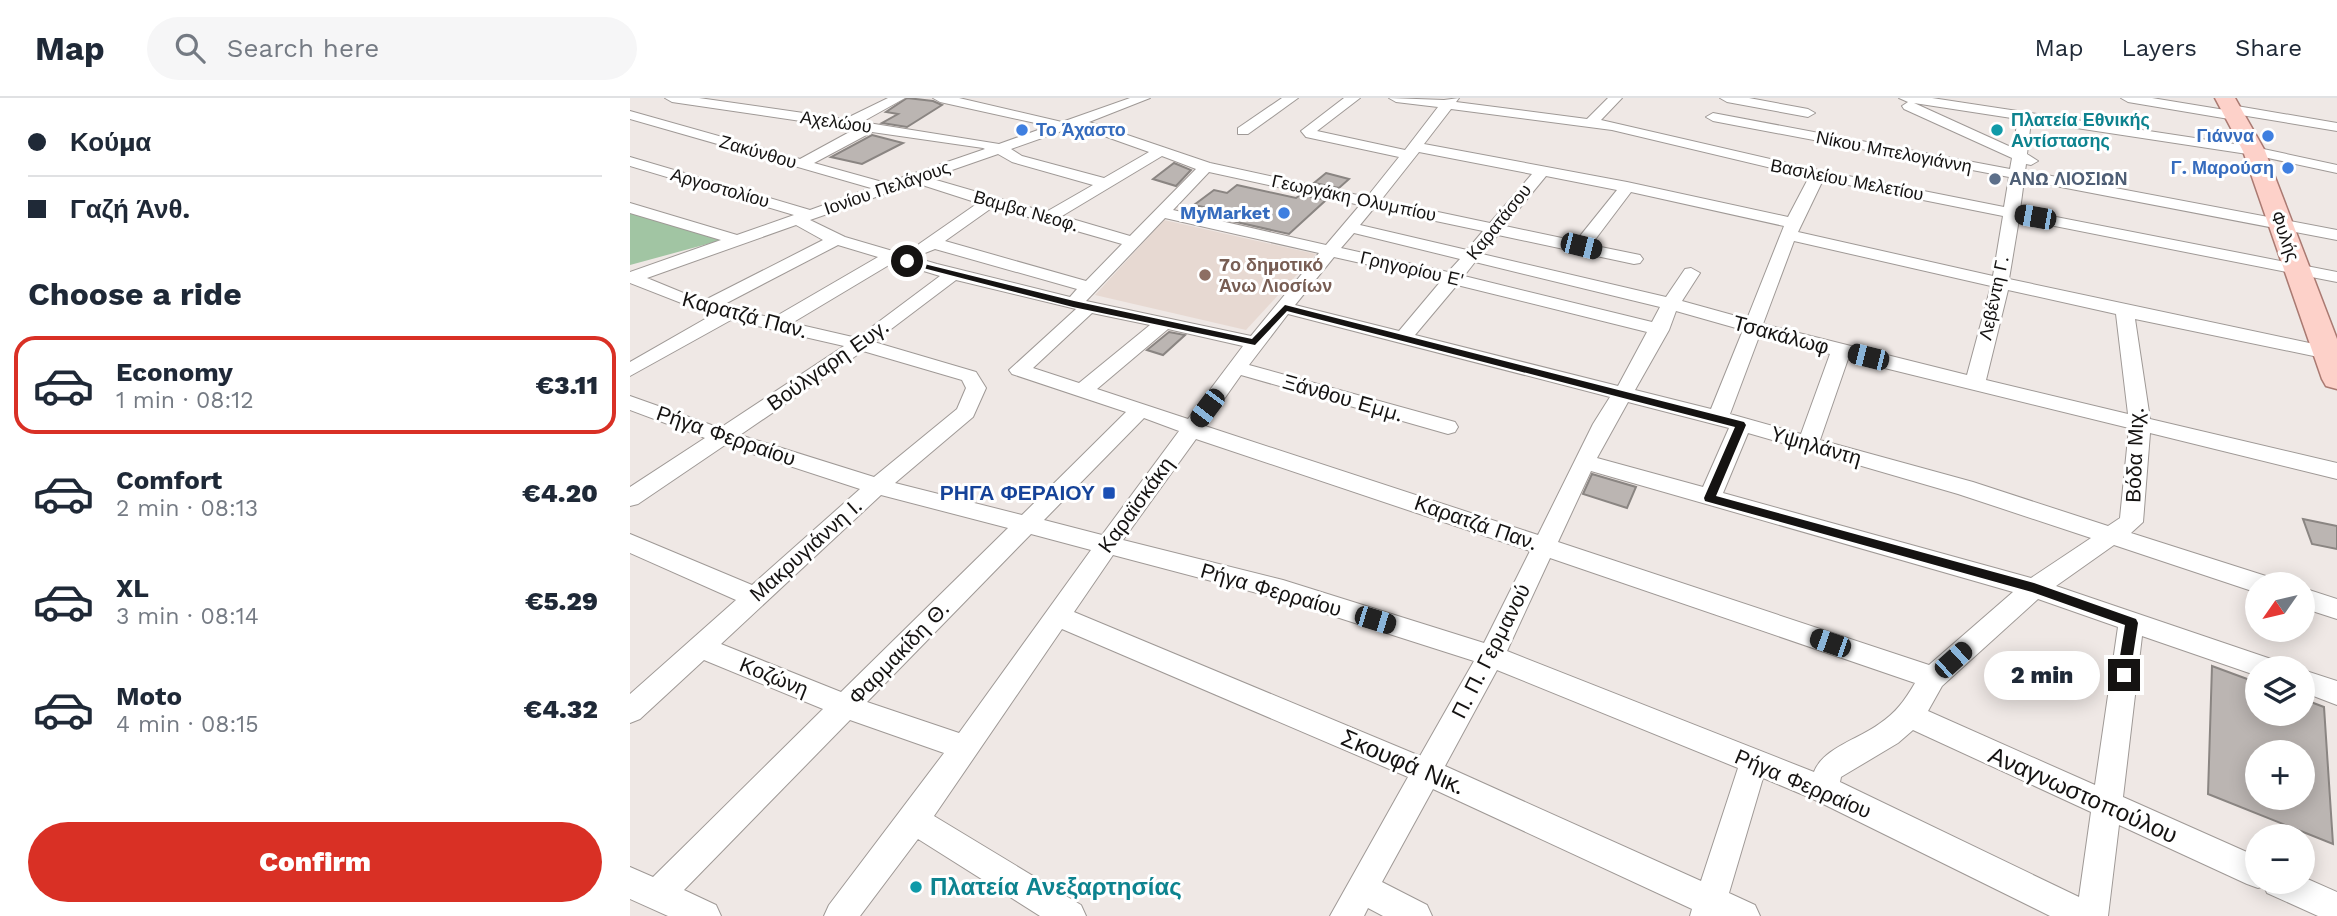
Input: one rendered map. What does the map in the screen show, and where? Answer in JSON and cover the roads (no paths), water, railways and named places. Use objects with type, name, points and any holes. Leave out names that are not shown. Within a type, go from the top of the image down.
[{"type":"main road","name":"Φυλής","points":[[2230,108],[2254,151],[2337,379]]},
{"type":"street","name":"Αχελώου","points":[[672,98],[710,100],[999,148]]},
{"type":"street","points":[[847,124],[898,98]]},
{"type":"street","points":[[940,98],[1049,121],[1061,127]]},
{"type":"street","name":"Ιονίου Πελάγους","points":[[630,277],[1143,98]]},
{"type":"street","points":[[1242,131],[1291,98]]},
{"type":"street","points":[[1353,98],[1308,131],[1311,134],[1627,187],[2000,283],[2328,354]]},
{"type":"street","name":"Βασιλείου Μελετίου","points":[[1396,98],[1449,101],[1590,124],[1790,151],[1818,175],[2337,277]]},
{"type":"street","points":[[1590,124],[1615,98]]},
{"type":"street","points":[[1727,98],[1808,113]]},
{"type":"street","points":[[1790,151],[1814,98]]},
{"type":"street","points":[[1891,98],[2094,191]]},
{"type":"street","points":[[1906,98],[2254,151],[2337,169]]},
{"type":"street","points":[[2128,98],[2230,108],[2337,127]]},
{"type":"street","name":"Καραϊσκάκη","points":[[840,916],[914,820],[1107,545],[1255,343],[1369,200],[1412,151],[1449,101]]},
{"type":"street","name":"Ζακύνθου","points":[[630,115],[887,188]]},
{"type":"street","name":"Νίκου Μπελογιάννη","points":[[1713,117],[1790,151],[2019,175],[2337,235]]},
{"type":"street","name":"Λεβέντη Γ.","points":[[1975,383],[2000,283],[2010,212],[2019,175],[2025,117]]},
{"type":"street","name":"Γεωργάκη Ολυμπίου","points":[[1077,122],[1206,167],[1634,259]]},
{"type":"street","points":[[801,164],[870,127]]},
{"type":"street","points":[[999,148],[1017,159],[1105,183]]},
{"type":"street","points":[[1048,218],[1158,152]]},
{"type":"street","name":"Αργοστολίου","points":[[630,161],[804,217]]},
{"type":"street","points":[[1083,299],[1206,167]]},
{"type":"street","name":"Καρατάσου","points":[[1404,337],[1541,172]]},
{"type":"street","points":[[1718,418],[1792,229],[1818,175]]},
{"type":"street","name":"Βαμβα Νεοφ.","points":[[917,177],[928,184],[1135,242]]},
{"type":"street","points":[[1581,246],[1627,187]]},
{"type":"street","points":[[775,325],[932,243],[991,201]]},
{"type":"street","points":[[630,208],[737,240]]},
{"type":"street","name":"Γρηγορίου Ε'","points":[[1164,213],[1454,279],[1660,330]]},
{"type":"street","points":[[804,217],[806,226],[900,259],[953,274],[1083,299]]},
{"type":"street","name":"Τσακάλωφ","points":[[1348,227],[1671,304],[1841,351],[2337,471]]},
{"type":"street","points":[[704,308],[838,239]]},
{"type":"street","points":[[932,243],[1083,299],[1255,343]]},
{"type":"street","name":"Π. Π. Γερμανού","points":[[1346,916],[1491,656],[1584,462],[1660,330],[1671,304],[1691,273]]},
{"type":"street","name":"Βούλγαρη Ευγ.","points":[[630,498],[860,344],[953,274]]},
{"type":"street","name":"Καρατζά Παν.","points":[[630,277],[704,308],[860,344],[969,376],[976,388]]},
{"type":"street","name":"Καρατζά Παν.","points":[[1083,299],[1080,317],[1019,370],[1208,436],[1933,678]]},
{"type":"street","name":"Υψηλάντη","points":[[1285,308],[1808,443],[1965,488],[2245,579]]},
{"type":"street","name":"Βόδα Μιχ.","points":[[1823,789],[1829,769],[1888,734],[1910,716],[1933,678],[2034,588],[2131,522],[2140,425],[2125,311]]},
{"type":"street","points":[[630,370],[727,314]]},
{"type":"street","points":[[1081,393],[1165,322]]},
{"type":"street","points":[[1808,443],[1841,351]]},
{"type":"street","name":"Ξάνθου Εμμ.","points":[[1237,368],[1448,427]]},
{"type":"street","name":"Μακρυγιάννη Ι.","points":[[630,710],[877,486],[966,412],[976,388]]},
{"type":"street","name":"Ρήγα Φερραίου","points":[[630,403],[723,437],[877,486],[1283,590],[1491,656],[1823,789],[2084,916]]},
{"type":"street","name":"Φαρμακίδη Θ.","points":[[644,888],[847,707],[1026,522],[1139,411]]},
{"type":"street","points":[[1709,498],[1741,425]]},
{"type":"street","points":[[1584,462],[2034,588],[2245,661]]},
{"type":"street","points":[[630,543],[754,597]]},
{"type":"street","points":[[2315,602],[2337,609]]},
{"type":"street","name":"Σκουφά Νικ.","points":[[1059,617],[1427,772],[1708,908],[1744,916]]},
{"type":"street","points":[[2092,916],[2131,623]]},
{"type":"street","name":"Κοζώνη","points":[[701,647],[847,707],[965,748]]},
{"type":"street","points":[[2315,685],[2337,693]]},
{"type":"street","name":"Αναγνωστοπούλου","points":[[1910,716],[2245,867]]},
{"type":"street","points":[[1708,908],[1754,762]]},
{"type":"street","points":[[914,820],[1070,916]]},
{"type":"street","points":[[644,888],[705,916]]},
{"type":"street","points":[[1362,888],[1416,916]]},
{"type":"street","points":[[2305,894],[2337,908]]},
{"type":"place","name":"Το Άχαστο","points":[[1022,130]]},
{"type":"place","name":"Πλατεία Εθνικής Αντίστασης","points":[[1997,130]]},
{"type":"place","name":"Γιάννα","points":[[2268,136]]},
{"type":"place","name":"Γ. Μαρούση","points":[[2288,168]]},
{"type":"place","name":"ΑΝΩ ΛΙΟΣΙΩΝ","points":[[1995,179]]},
{"type":"place","name":"MyMarket","points":[[1284,213]]},
{"type":"place","name":"7ο δημοτικό Άνω Λιοσίων","points":[[1205,275]]},
{"type":"place","name":"ΡΗΓΑ ΦΕΡΑΙΟΥ","points":[[1109,493]]},
{"type":"place","name":"Πλατεία Ανεξαρτησίας","points":[[916,887]]}]
